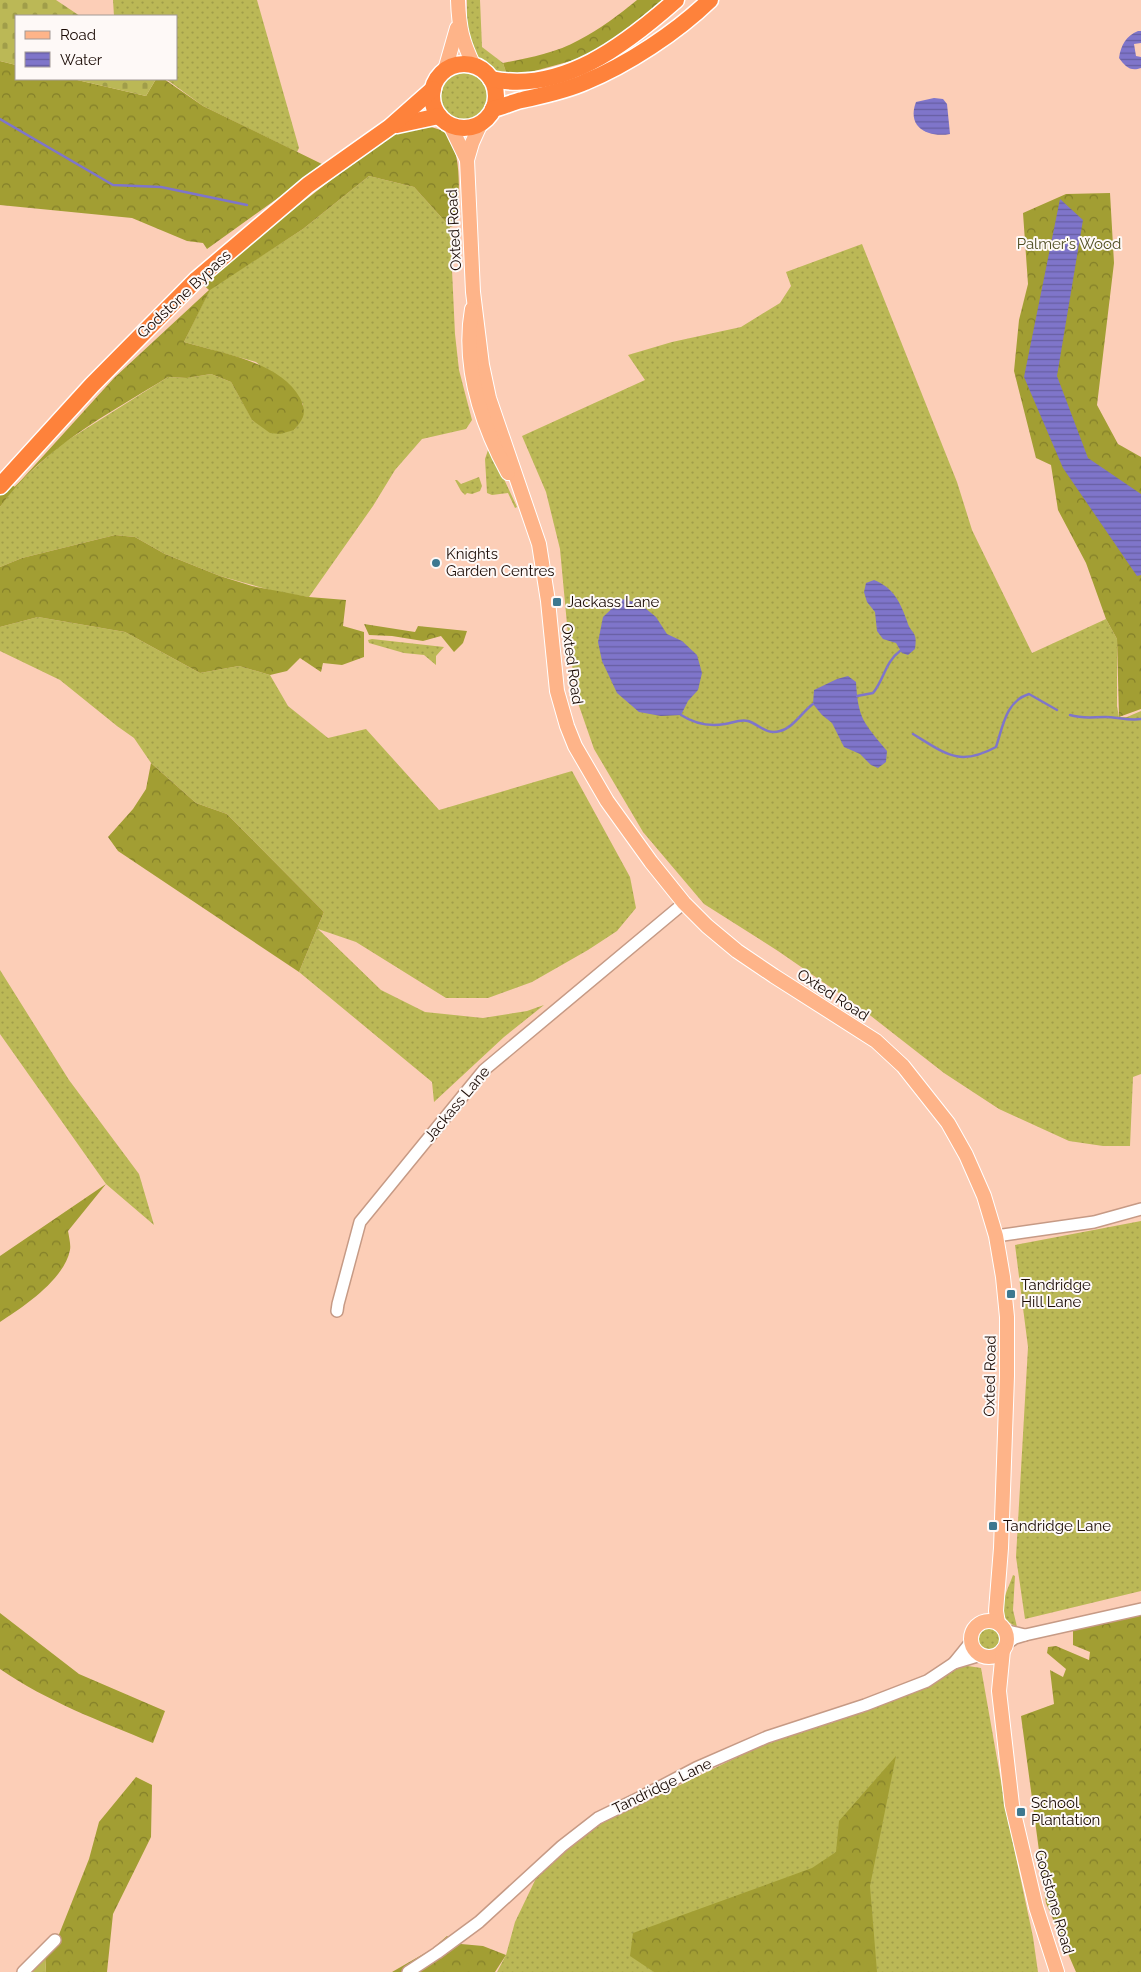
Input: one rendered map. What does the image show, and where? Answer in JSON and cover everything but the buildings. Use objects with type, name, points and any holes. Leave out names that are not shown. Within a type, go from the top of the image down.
[{"type":"highway","points":[[491,79],[506,82],[524,82],[555,77],[577,69],[614,49],[676,0]]},
{"type":"highway","points":[[493,109],[558,92],[584,83],[610,70],[659,41],[710,0]]},
{"type":"highway","points":[[456,66],[474,66],[491,79],[496,94],[493,109],[481,123],[470,128],[462,128],[444,120],[433,104],[433,89],[445,70],[456,66]]},
{"type":"highway","name":"Godstone Bypass","points":[[0,486],[92,385],[197,279],[308,186],[390,127],[433,89]]},
{"type":"highway","name":"Godstone Bypass","points":[[390,127],[444,120]]},
{"type":"main road","points":[[458,0],[463,42],[474,66]]},
{"type":"main road","points":[[445,70],[454,45],[459,20]]},
{"type":"main road","name":"Oxted Road","points":[[444,120],[467,160]]},
{"type":"main road","name":"Oxted Road","points":[[481,123],[467,160],[474,300],[468,329],[472,374],[477,403],[492,441],[507,472],[518,488],[539,544],[548,601],[557,690],[575,746],[608,801],[650,862],[684,904],[707,926],[737,950],[876,1041],[903,1066],[948,1123],[966,1155],[984,1196],[996,1236],[1004,1277],[1007,1337],[1007,1376],[996,1611],[1001,1626]]},
{"type":"main road","name":"Oxted Road","points":[[980,1623],[998,1575]]},
{"type":"main road","points":[[986,1621],[1001,1626],[1007,1636],[1005,1647],[991,1657],[983,1655],[973,1648],[971,1642],[972,1632],[980,1623],[986,1621]]},
{"type":"main road","name":"Godstone Road","points":[[999,1691],[1005,1647]]},
{"type":"main road","name":"Godstone Road","points":[[983,1655],[991,1668],[999,1691],[1012,1805],[1036,1907],[1057,1972]]},
{"type":"street","name":"Jackass Lane","points":[[338,1311],[338,1304],[360,1222],[484,1070],[684,904]]},
{"type":"street","points":[[996,1236],[1094,1222],[1141,1209]]},
{"type":"street","points":[[1005,1647],[1015,1638],[1025,1635],[1141,1609]]},
{"type":"street","points":[[1001,1626],[1025,1635]]},
{"type":"street","name":"Tandridge Lane","points":[[408,1972],[437,1954],[479,1922],[555,1852],[598,1818],[696,1768],[758,1741],[927,1681],[954,1663],[971,1642]]},
{"type":"street","name":"Tandridge Lane","points":[[954,1663],[983,1655]]},
{"type":"street","points":[[23,1972],[55,1940]]},
{"type":"green space","points":[[0,0],[56,0],[78,15],[15,15],[15,65],[0,61]]},
{"type":"green space","points":[[113,0],[257,0],[299,148],[297,152],[203,106],[167,80],[178,80],[178,15],[114,15]]},
{"type":"green space","points":[[467,0],[480,0],[482,47],[503,63],[507,75],[492,71],[479,60],[467,36]]},
{"type":"green space","points":[[637,0],[665,0],[647,17],[589,56],[531,72],[507,75],[503,63],[570,45],[602,26]]},
{"type":"green space","points":[[0,61],[15,65],[15,80],[77,80],[146,96],[155,80],[165,80],[203,106],[324,165],[207,249],[203,243],[187,241],[132,218],[0,205]]},
{"type":"green space","points":[[458,71],[468,71],[481,78],[488,91],[488,101],[481,114],[468,121],[458,121],[449,117],[442,110],[438,101],[438,91],[442,82],[449,75]]},
{"type":"green space","points":[[77,80],[155,80],[146,96]]},
{"type":"green space","points":[[431,127],[441,130],[446,134],[453,145],[456,155],[459,179],[456,225],[450,227],[414,187],[369,176],[303,229],[210,290],[184,342],[249,361],[265,367],[279,376],[291,386],[303,405],[303,417],[294,430],[280,434],[270,433],[252,420],[231,382],[211,374],[187,378],[168,377],[100,419],[56,450],[17,486],[0,507],[0,478],[15,487],[114,378],[209,290],[200,282],[385,138],[411,129]]},
{"type":"green space","points":[[369,176],[414,187],[450,227],[455,334],[459,370],[472,420],[466,429],[422,439],[395,470],[373,506],[309,597],[277,592],[220,576],[165,554],[135,537],[115,535],[22,558],[0,567],[0,507],[14,487],[60,445],[168,377],[187,378],[211,374],[231,382],[253,421],[294,430],[303,416],[303,404],[256,362],[184,342],[210,289],[303,229]]},
{"type":"green space","name":"Palmer's Wood","points":[[1110,193],[1114,263],[1097,405],[1118,444],[1141,457],[1141,709],[1119,717],[1117,639],[1106,619],[1086,563],[1058,510],[1051,465],[1036,458],[1014,371],[1019,320],[1028,284],[1023,213],[1066,194]]},
{"type":"green space","points":[[862,244],[957,482],[972,530],[1032,653],[1106,619],[1117,639],[1117,706],[1119,717],[1127,717],[1141,711],[1141,1074],[1133,1077],[1130,1146],[1103,1146],[1069,1141],[999,1109],[944,1073],[862,1009],[778,951],[704,904],[643,832],[594,749],[577,700],[568,635],[560,549],[546,492],[522,436],[645,380],[628,355],[672,342],[741,327],[780,303],[791,286],[786,272]]},
{"type":"green space","points":[[489,447],[517,507],[515,508],[508,493],[492,495],[487,493],[485,459]]},
{"type":"green space","points":[[479,477],[482,486],[480,491],[465,495],[455,480],[461,484]]},
{"type":"green space","points":[[115,535],[135,537],[165,554],[220,576],[252,586],[309,597],[346,600],[343,626],[364,632],[364,657],[342,665],[323,663],[321,672],[300,658],[287,671],[270,675],[239,666],[200,673],[125,632],[38,617],[0,627],[0,567],[22,558]]},
{"type":"green space","points":[[38,617],[125,632],[200,673],[239,666],[270,675],[288,706],[328,738],[366,729],[439,810],[572,771],[630,877],[636,908],[617,931],[588,950],[532,982],[488,998],[446,998],[356,942],[318,929],[381,990],[425,1012],[483,1018],[527,1011],[544,1005],[504,1037],[434,1102],[432,1082],[299,972],[324,912],[227,814],[196,803],[151,763],[134,738],[60,680],[0,651],[0,627]]},
{"type":"green space","points":[[364,624],[415,632],[418,626],[467,631],[463,643],[454,652],[441,636],[423,641],[392,636],[369,635]]},
{"type":"green space","points":[[368,640],[444,647],[436,656],[436,665],[424,655],[404,653],[369,643]]},
{"type":"green space","points":[[151,763],[196,803],[227,814],[324,912],[299,972],[118,851],[108,837],[133,809],[146,789]]},
{"type":"green space","points":[[0,970],[69,1080],[139,1174],[154,1225],[106,1184],[0,1034]]},
{"type":"green space","points":[[106,1184],[68,1231],[70,1250],[60,1272],[41,1292],[0,1322],[0,1256]]},
{"type":"green space","points":[[1141,1221],[1141,1591],[1025,1619],[1016,1557],[1028,1347],[1015,1245]]},
{"type":"green space","points":[[1013,1575],[1015,1576],[1013,1610],[1017,1627],[1009,1622],[1003,1611],[1003,1604]]},
{"type":"green space","points":[[0,1613],[79,1674],[165,1711],[153,1743],[56,1701],[0,1669]]},
{"type":"green space","points":[[1141,1615],[1141,1972],[1076,1972],[1046,1903],[1021,1716],[1054,1704],[1050,1670],[1063,1677],[1066,1669],[1047,1653],[1048,1647],[1056,1646],[1089,1660],[1090,1652],[1073,1645],[1073,1630]]},
{"type":"green space","points":[[989,1628],[997,1631],[1000,1639],[997,1647],[989,1650],[981,1647],[978,1639],[981,1631]]},
{"type":"green space","points":[[961,1665],[981,1668],[1007,1815],[1033,1937],[1038,1972],[497,1972],[506,1955],[515,1922],[540,1870],[598,1825],[766,1743]]},
{"type":"green space","points":[[896,1756],[870,1886],[877,1972],[654,1972],[630,1956],[633,1933],[812,1868],[836,1852],[839,1821]]},
{"type":"green space","points":[[136,1777],[152,1785],[151,1837],[113,1914],[107,1972],[46,1972],[45,1956],[56,1942],[89,1859],[99,1822]]},
{"type":"green space","points":[[447,1936],[461,1944],[483,1946],[506,1955],[495,1972],[392,1972],[432,1949]]},
{"type":"green space","points":[[45,1956],[46,1972],[28,1972]]},
{"type":"water","points":[[1138,31],[1141,31],[1141,43],[1134,44],[1136,56],[1141,57],[1141,68],[1131,69],[1119,58],[1125,42]]},
{"type":"water","points":[[934,98],[943,99],[947,104],[950,134],[942,135],[927,132],[917,125],[914,119],[916,102]]},
{"type":"water","points":[[1060,199],[1083,220],[1057,376],[1088,458],[1141,494],[1141,575],[1137,576],[1063,468],[1024,377]]},
{"type":"water","points":[[874,580],[887,587],[895,596],[915,635],[915,649],[908,655],[902,653],[896,643],[883,639],[877,631],[875,612],[867,602],[864,592],[866,583]]},
{"type":"water","points":[[622,599],[639,603],[656,617],[667,634],[682,641],[697,655],[702,673],[698,690],[688,701],[681,715],[661,716],[639,712],[617,693],[602,661],[598,642],[603,617]]},
{"type":"water","points":[[848,676],[856,682],[858,704],[864,720],[887,751],[886,762],[878,768],[871,765],[860,754],[844,747],[832,723],[813,704],[814,690]]},
{"type":"waterway","points":[[0,119],[113,185],[161,187],[247,205]]},
{"type":"waterway","points":[[857,696],[873,693],[891,660],[900,651]]},
{"type":"waterway","points":[[913,734],[953,756],[972,756],[996,747],[1006,715],[1021,697],[1029,694],[1057,710]]},
{"type":"waterway","points":[[681,715],[691,721],[707,725],[748,721],[767,731],[775,732],[789,727],[813,704]]},
{"type":"waterway","points":[[1070,715],[1132,720],[1141,719]]},
{"type":"place","name":"Knights Garden Centres","points":[[436,563]]},
{"type":"place","name":"Jackass Lane","points":[[557,602]]},
{"type":"place","name":"Tandridge Hill Lane","points":[[1011,1294]]},
{"type":"place","name":"Tandridge Lane","points":[[993,1526]]},
{"type":"place","name":"School Plantation","points":[[1021,1812]]}]
